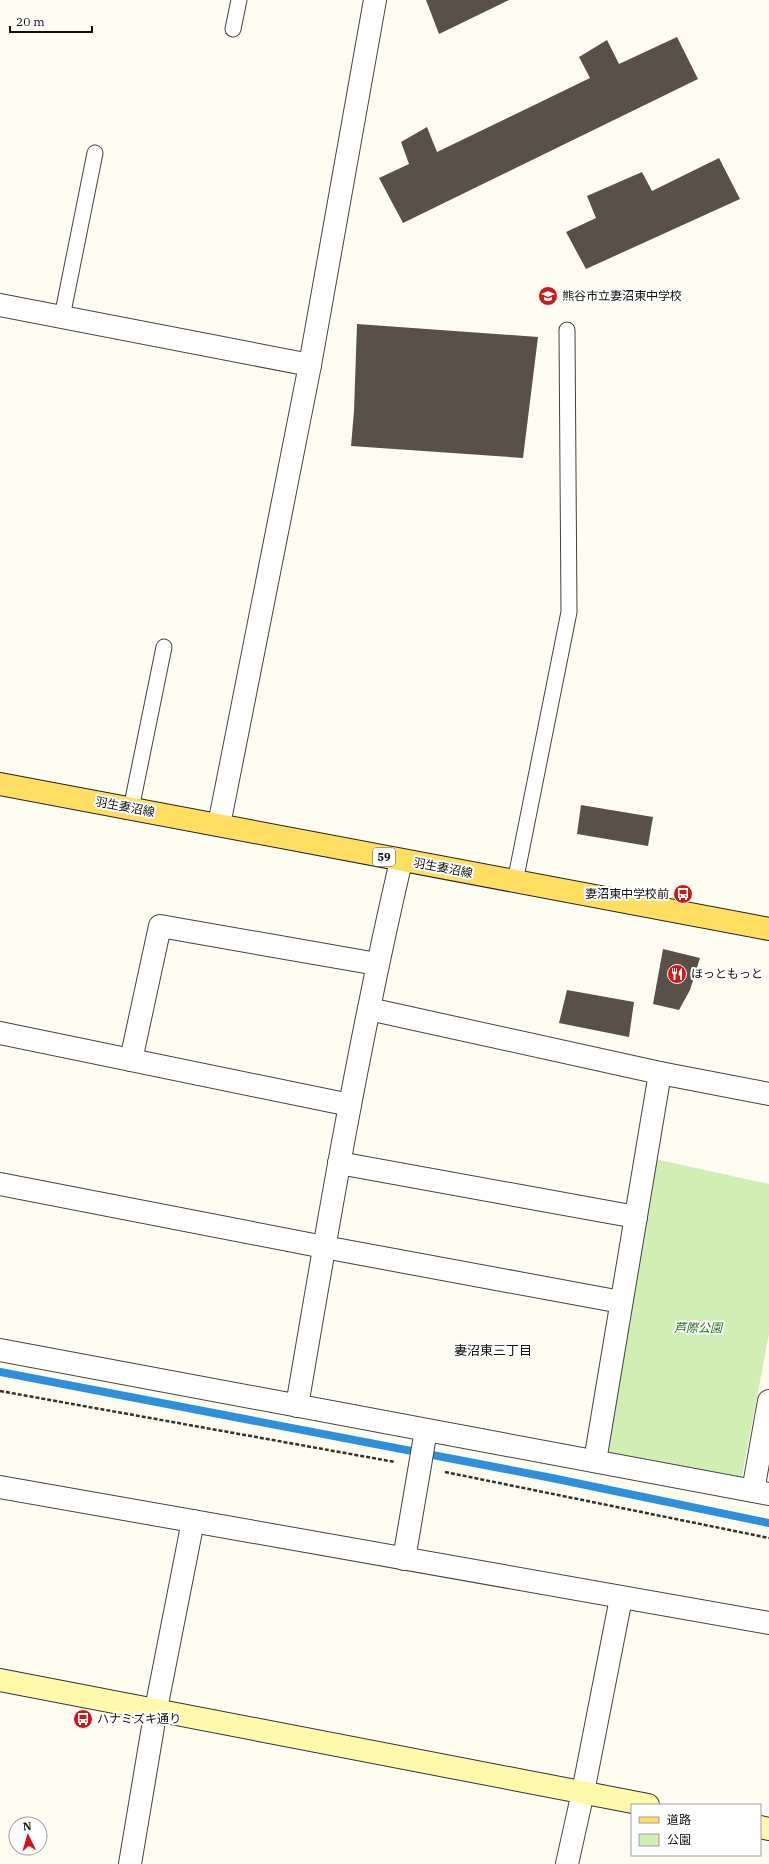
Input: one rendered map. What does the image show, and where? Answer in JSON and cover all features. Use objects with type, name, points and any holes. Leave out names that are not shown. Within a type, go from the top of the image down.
[{"type":"main road","name":"羽生妻沼線","points":[[0,784],[401,861],[769,929]]},
{"type":"street","points":[[219,825],[310,365],[374,0]]},
{"type":"street","points":[[0,305],[310,365]]},
{"type":"street","points":[[297,1406],[350,1105],[377,964],[401,861]]},
{"type":"street","points":[[131,1060],[160,926],[377,964]]},
{"type":"street","points":[[369,1009],[660,1073],[769,1094]]},
{"type":"street","points":[[0,1033],[350,1105]]},
{"type":"street","points":[[595,1461],[660,1073]]},
{"type":"street","points":[[339,1164],[636,1217]]},
{"type":"street","points":[[0,1184],[324,1247],[622,1302]]},
{"type":"street","points":[[0,1350],[761,1493],[769,1401]]},
{"type":"street","points":[[404,1559],[426,1430]]},
{"type":"street","points":[[0,1487],[769,1624]]},
{"type":"street","points":[[130,1864],[156,1709],[193,1521]]},
{"type":"street","points":[[567,1864],[583,1792],[621,1598]]},
{"type":"street","points":[[0,1680],[643,1804]]},
{"type":"lane","points":[[233,29],[239,0]]},
{"type":"lane","points":[[62,317],[95,153]]},
{"type":"lane","points":[[514,882],[568,612],[567,330]]},
{"type":"lane","points":[[131,809],[164,647]]},
{"type":"path","points":[[0,1391],[396,1462]]},
{"type":"path","points":[[443,1471],[769,1538]]},
{"type":"green space","name":"芦際公園","points":[[655,1159],[769,1184],[769,1334],[741,1481],[606,1455]]},
{"type":"building","points":[[426,0],[509,0],[439,34]]},
{"type":"building","points":[[677,37],[698,79],[403,223],[379,178],[409,164],[401,142],[427,127],[437,152],[590,78],[579,57],[607,40],[619,64]]},
{"type":"building","points":[[719,158],[740,199],[586,269],[566,232],[596,218],[587,196],[642,172],[652,191]]},
{"type":"building","points":[[357,324],[538,337],[523,458],[351,446],[354,411]]},
{"type":"building","points":[[581,805],[653,817],[648,846],[577,834]]},
{"type":"building","name":"ほっともっと","points":[[663,949],[700,958],[690,990],[679,1010],[653,1004]]},
{"type":"building","points":[[567,990],[634,1002],[629,1037],[559,1023]]},
{"type":"waterway","points":[[0,1372],[552,1478],[769,1523]]},
{"type":"place","name":"熊谷市立妻沼東中学校","points":[[548,296]]},
{"type":"place","name":"妻沼東中学校前","points":[[683,894]]},
{"type":"place","name":"ほっともっと","points":[[677,974]]},
{"type":"place","name":"ハナミズキ通り","points":[[83,1719]]},
{"type":"district","name":"妻沼東三丁目","points":[[493,1350]]}]
